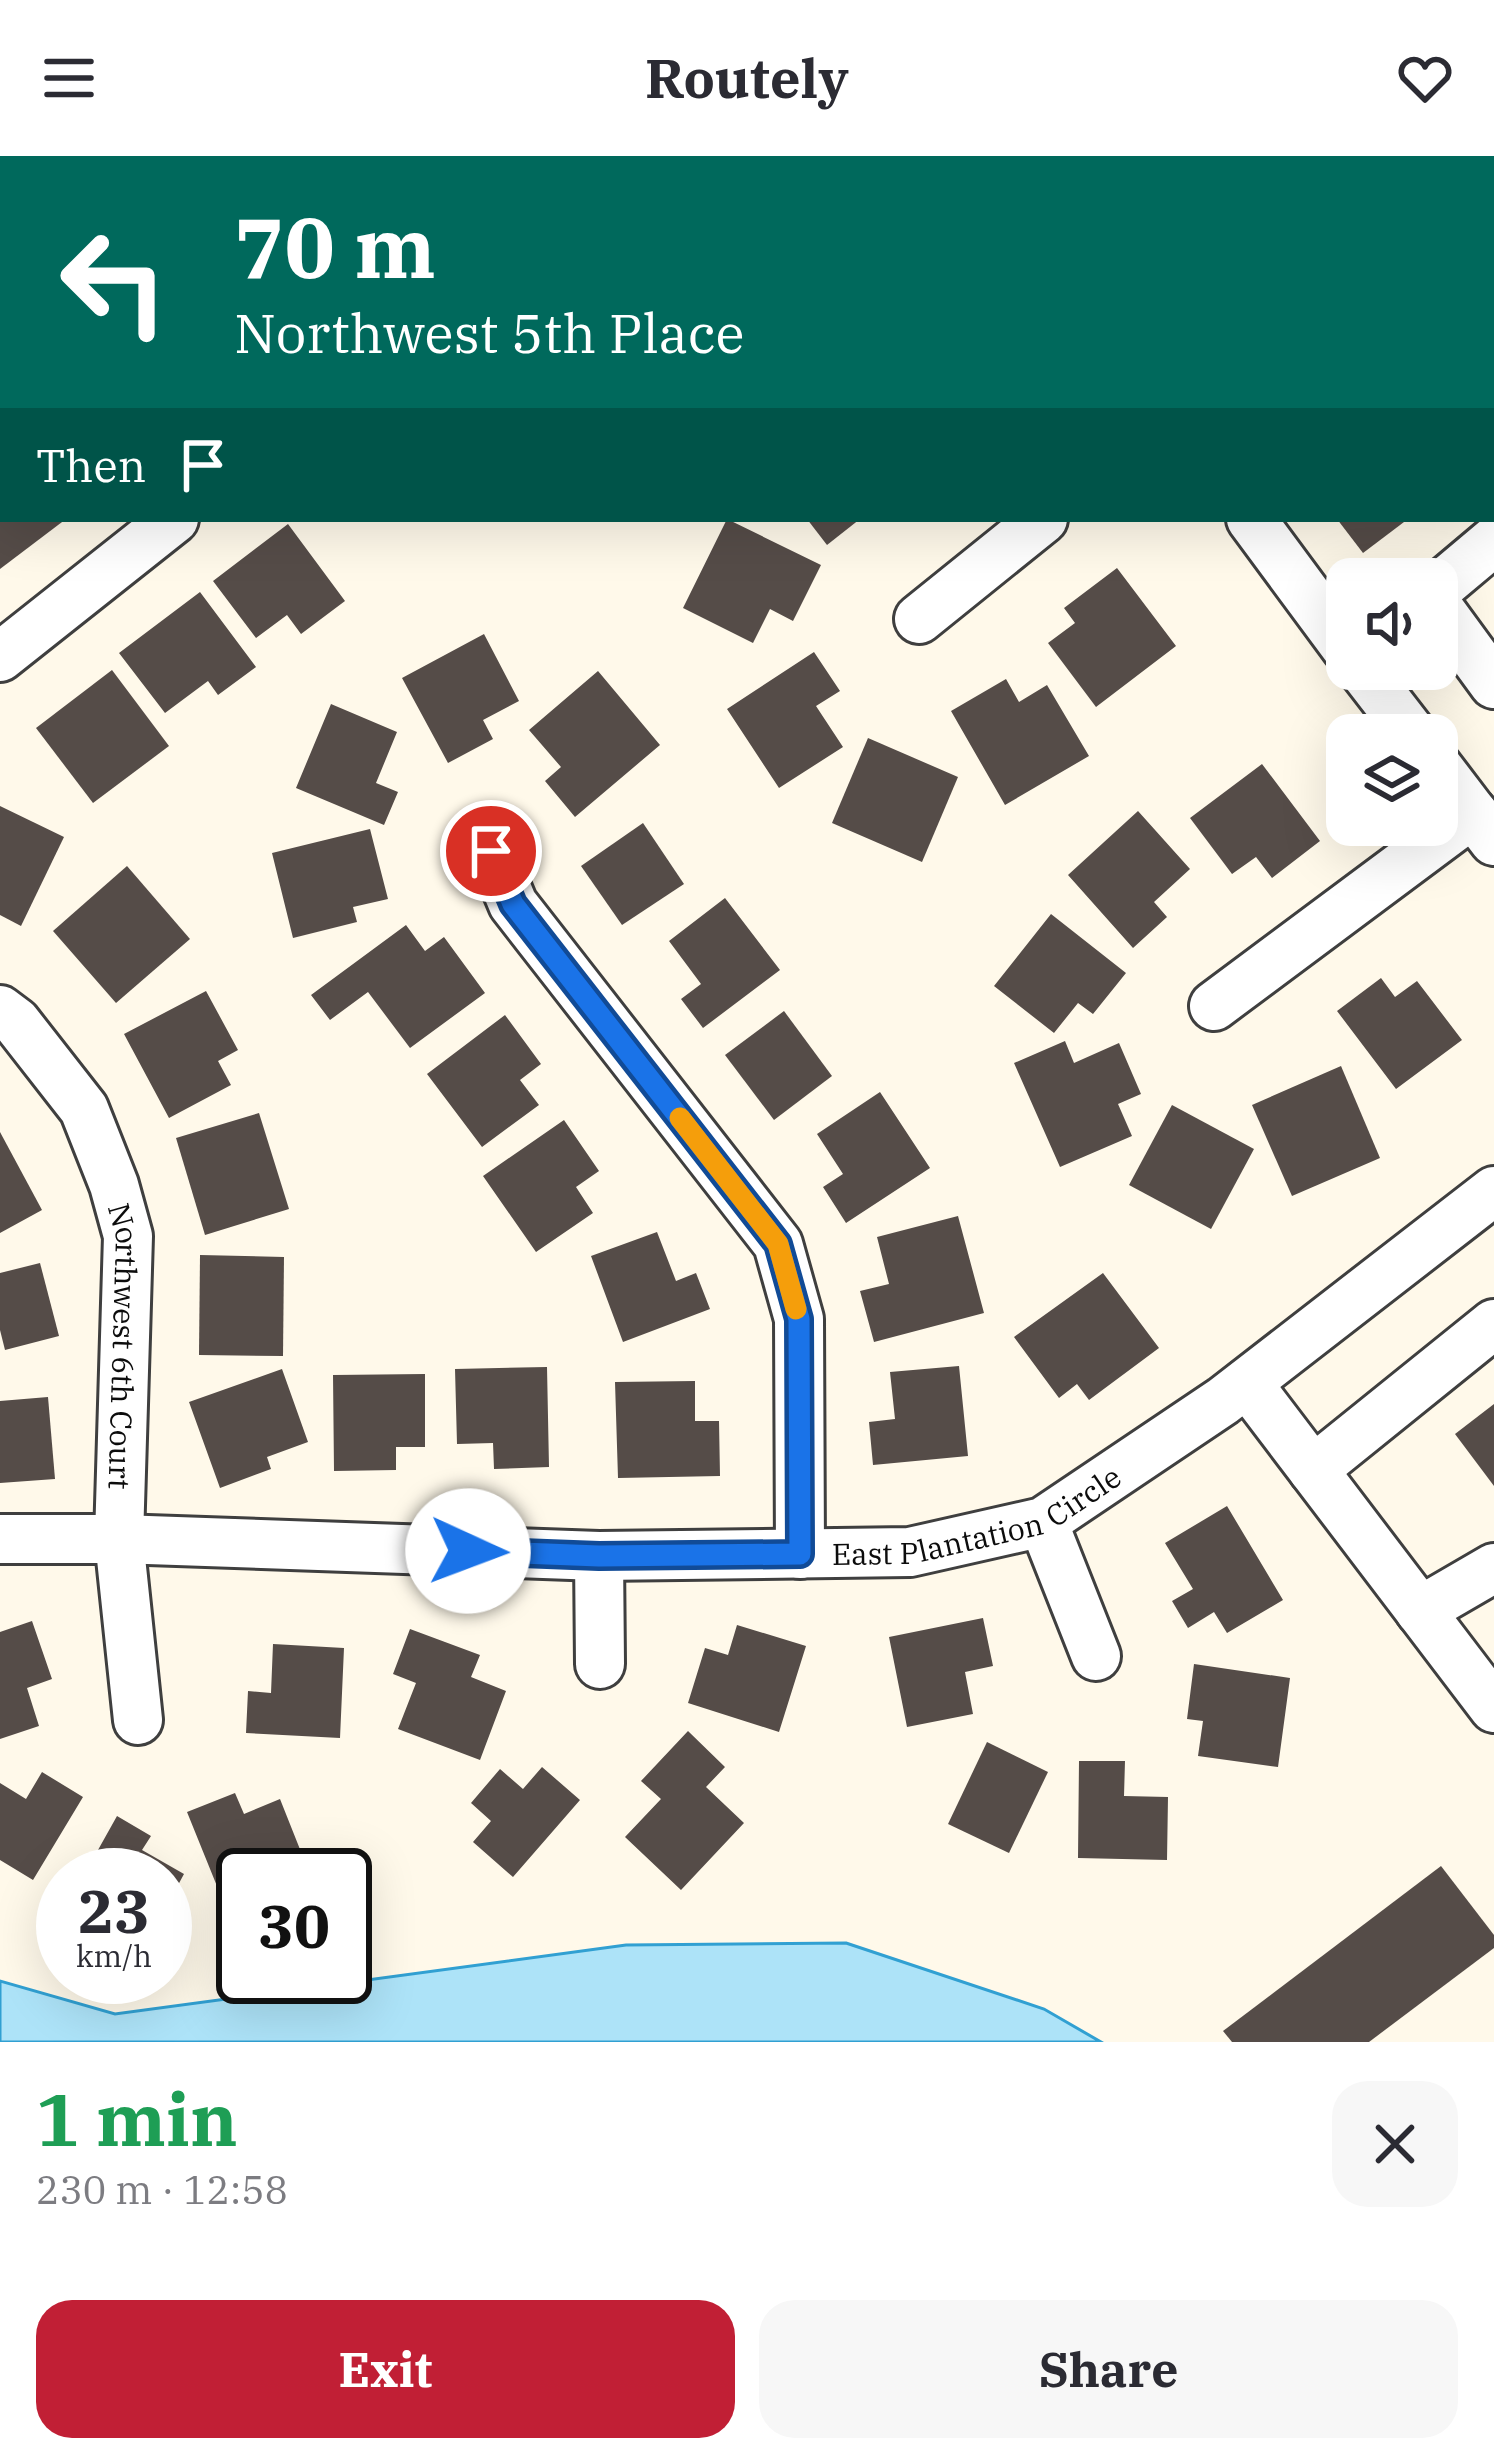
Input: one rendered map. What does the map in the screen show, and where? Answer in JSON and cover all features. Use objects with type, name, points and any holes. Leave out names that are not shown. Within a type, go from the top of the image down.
[{"type":"street","points":[[0,658],[170,522]]},
{"type":"street","points":[[919,619],[1039,522]]},
{"type":"street","points":[[1253,522],[1326,621]]},
{"type":"street","points":[[1458,571],[1494,541]]},
{"type":"street","points":[[1458,635],[1494,684]]},
{"type":"street","points":[[1378,690],[1397,714]]},
{"type":"street","points":[[1214,1006],[1483,827],[1458,794]]},
{"type":"street","points":[[491,851],[513,904],[778,1244],[799,1319],[800,1554]]},
{"type":"street","name":"Northwest 6th Court","points":[[0,1010],[16,1022],[84,1109],[128,1236],[119,1539],[138,1720]]},
{"type":"street","name":"East Plantation Circle","points":[[0,1539],[599,1556],[800,1554],[910,1552],[1043,1522],[1247,1383],[1494,1191]]},
{"type":"street","points":[[1313,1470],[1494,1324]]},
{"type":"street","points":[[1247,1383],[1494,1708]]},
{"type":"street","points":[[1043,1522],[1096,1656]]},
{"type":"street","points":[[599,1556],[600,1664]]},
{"type":"street","points":[[1420,1611],[1494,1568]]},
{"type":"water","points":[[846,1943],[1044,2009],[1101,2042],[0,2042],[0,1981],[36,1991],[36,2004],[80,2004],[115,2014],[216,2000],[216,2004],[372,2004],[372,1979],[626,1945]]},
{"type":"building","points":[[0,522],[62,522],[0,569]]},
{"type":"building","points":[[726,522],[821,565],[793,621],[770,609],[753,643],[683,608]]},
{"type":"building","points":[[809,522],[856,522],[827,545]]},
{"type":"building","points":[[1339,522],[1404,522],[1363,553]]},
{"type":"building","points":[[288,524],[345,601],[301,634],[287,615],[256,638],[213,581]]},
{"type":"building","points":[[1117,568],[1176,646],[1096,707],[1048,643],[1075,623],[1064,608]]},
{"type":"building","points":[[200,592],[256,667],[218,695],[208,681],[165,713],[119,653]]},
{"type":"building","points":[[484,634],[519,701],[483,720],[493,739],[448,763],[402,678]]},
{"type":"building","points":[[814,652],[840,691],[816,706],[843,747],[779,788],[727,709]]},
{"type":"building","points":[[112,670],[169,746],[93,803],[36,728]]},
{"type":"building","points":[[598,671],[660,745],[575,817],[545,781],[561,767],[529,730]]},
{"type":"building","points":[[1006,679],[1019,702],[1047,685],[1089,756],[1005,805],[951,711]]},
{"type":"building","points":[[331,704],[397,732],[376,783],[398,792],[384,825],[296,788]]},
{"type":"building","points":[[868,738],[958,777],[922,862],[832,823]]},
{"type":"building","points":[[1262,764],[1320,841],[1272,878],[1256,857],[1232,874],[1190,818]]},
{"type":"building","points":[[0,806],[64,837],[21,926],[0,915]]},
{"type":"building","points":[[1138,811],[1190,869],[1154,902],[1167,917],[1133,948],[1068,875]]},
{"type":"building","points":[[643,823],[684,884],[622,925],[581,866]]},
{"type":"building","points":[[370,829],[388,899],[353,907],[357,922],[293,938],[272,853]]},
{"type":"building","points":[[127,866],[190,939],[116,1003],[53,931]]},
{"type":"building","points":[[725,898],[780,970],[703,1028],[681,999],[701,984],[669,941]]},
{"type":"building","points":[[1051,914],[1126,973],[1093,1014],[1078,1003],[1054,1033],[994,986]]},
{"type":"building","points":[[406,925],[425,951],[444,937],[485,993],[410,1048],[368,992],[330,1020],[311,995]]},
{"type":"building","points":[[1381,978],[1395,997],[1417,981],[1462,1040],[1396,1089],[1337,1011]]},
{"type":"building","points":[[206,991],[238,1050],[218,1061],[231,1085],[169,1118],[124,1034]]},
{"type":"building","points":[[784,1011],[832,1076],[774,1120],[725,1055]]},
{"type":"building","points":[[505,1015],[541,1064],[520,1080],[539,1105],[482,1147],[427,1074]]},
{"type":"building","points":[[1065,1041],[1074,1063],[1119,1043],[1141,1094],[1118,1104],[1132,1136],[1060,1167],[1014,1063]]},
{"type":"building","points":[[1341,1066],[1380,1158],[1292,1196],[1252,1105]]},
{"type":"building","points":[[880,1092],[930,1168],[846,1223],[823,1187],[843,1174],[817,1134]]},
{"type":"building","points":[[1172,1105],[1254,1149],[1211,1229],[1129,1185]]},
{"type":"building","points":[[259,1113],[289,1209],[205,1235],[176,1138]]},
{"type":"building","points":[[564,1120],[599,1171],[576,1187],[593,1213],[536,1252],[483,1176]]},
{"type":"building","points":[[0,1132],[42,1210],[0,1233]]},
{"type":"building","points":[[958,1216],[984,1313],[874,1342],[860,1291],[889,1284],[877,1237]]},
{"type":"building","points":[[657,1232],[676,1281],[696,1273],[710,1309],[623,1342],[591,1256]]},
{"type":"building","points":[[200,1255],[284,1257],[283,1356],[199,1355]]},
{"type":"building","points":[[40,1263],[59,1336],[5,1350],[0,1330],[0,1273]]},
{"type":"building","points":[[1103,1273],[1159,1348],[1089,1400],[1077,1384],[1059,1398],[1014,1337]]},
{"type":"building","points":[[959,1366],[968,1456],[873,1465],[869,1422],[895,1419],[890,1372]]},
{"type":"building","points":[[547,1367],[549,1467],[494,1469],[493,1443],[457,1444],[455,1369]]},
{"type":"building","points":[[282,1369],[308,1442],[267,1457],[271,1469],[220,1488],[189,1402]]},
{"type":"building","points":[[425,1374],[425,1447],[396,1447],[396,1470],[334,1471],[333,1375]]},
{"type":"building","points":[[695,1381],[695,1421],[719,1421],[720,1476],[618,1478],[615,1382]]},
{"type":"building","points":[[48,1397],[55,1479],[0,1483],[0,1401]]},
{"type":"building","points":[[1494,1404],[1494,1486],[1455,1434]]},
{"type":"building","points":[[1227,1506],[1283,1600],[1227,1633],[1214,1612],[1188,1628],[1172,1601],[1193,1589],[1165,1543]]},
{"type":"building","points":[[983,1618],[993,1666],[965,1672],[973,1714],[907,1727],[889,1637]]},
{"type":"building","points":[[32,1621],[52,1679],[27,1688],[39,1726],[0,1739],[0,1632]]},
{"type":"building","points":[[737,1625],[806,1646],[779,1732],[688,1703],[705,1648],[728,1655]]},
{"type":"building","points":[[410,1629],[480,1655],[471,1677],[506,1691],[480,1760],[398,1729],[416,1683],[393,1674]]},
{"type":"building","points":[[273,1644],[344,1648],[340,1738],[246,1733],[248,1691],[271,1693]]},
{"type":"building","points":[[1194,1664],[1290,1678],[1278,1767],[1198,1756],[1203,1721],[1187,1719]]},
{"type":"building","points":[[688,1731],[725,1767],[706,1787],[744,1823],[681,1890],[625,1837],[661,1799],[641,1781]]},
{"type":"building","points":[[987,1742],[1048,1772],[1009,1853],[948,1824]]},
{"type":"building","points":[[1079,1761],[1125,1761],[1124,1796],[1168,1797],[1167,1860],[1078,1858]]},
{"type":"building","points":[[542,1767],[580,1800],[513,1877],[473,1842],[491,1821],[471,1803],[500,1769],[523,1789]]},
{"type":"building","points":[[42,1772],[83,1797],[52,1848],[36,1848],[33,1880],[0,1860],[0,1783],[26,1799]]},
{"type":"building","points":[[235,1793],[244,1814],[280,1799],[299,1848],[216,1848],[216,1884],[187,1812]]},
{"type":"building","points":[[117,1816],[151,1836],[143,1848],[99,1848]]},
{"type":"building","points":[[1441,1866],[1494,1935],[1494,1948],[1369,2042],[1232,2042],[1223,2031]]},
{"type":"slow traffic","points":[[680,1118],[778,1244],[796,1309]]},
{"type":"route","points":[[468,1551],[599,1556],[800,1554],[799,1319],[778,1244],[513,904],[491,851]]}]
